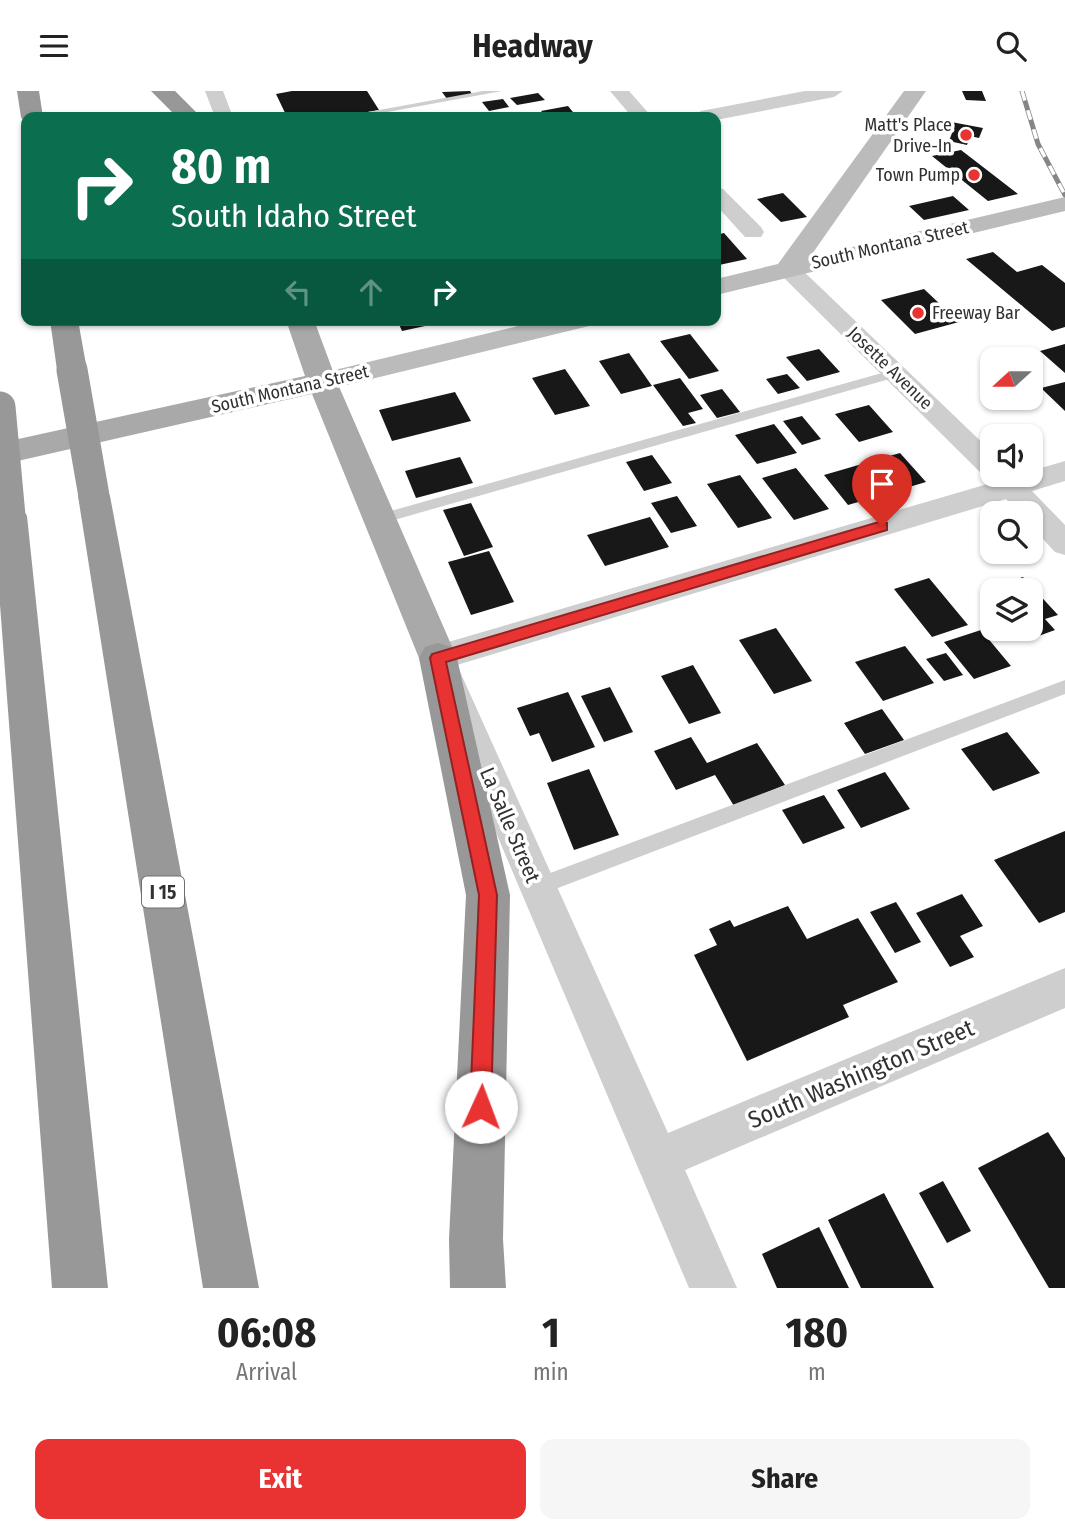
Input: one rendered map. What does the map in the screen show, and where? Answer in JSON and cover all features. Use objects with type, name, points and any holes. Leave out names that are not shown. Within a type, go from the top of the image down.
[{"type":"highway","points":[[28,91],[31,112]]},
{"type":"highway","points":[[163,91],[185,112]]},
{"type":"highway","name":"I 15","points":[[65,326],[231,1288]]},
{"type":"highway","points":[[0,407],[80,1288]]},
{"type":"highway","points":[[438,658],[488,895],[476,1239],[478,1288]]},
{"type":"main road","points":[[788,269],[915,91]]},
{"type":"main road","name":"South Montana Street","points":[[721,286],[1065,204]]},
{"type":"main road","name":"La Salle Street","points":[[302,326],[438,658]]},
{"type":"main road","name":"South Montana Street","points":[[0,454],[323,382],[554,326]]},
{"type":"street","points":[[214,91],[222,112]]},
{"type":"street","points":[[619,91],[638,112]]},
{"type":"street","points":[[721,113],[834,91]]},
{"type":"street","points":[[721,198],[753,232]]},
{"type":"street","name":"Josette Avenue","points":[[788,269],[980,456]]},
{"type":"street","points":[[1043,473],[1065,471]]},
{"type":"street","points":[[438,658],[980,484]]},
{"type":"street","name":"Josette Avenue","points":[[1011,487],[1065,544]]},
{"type":"street","name":"La Salle Street","points":[[438,658],[713,1288]]},
{"type":"street","name":"South Washington Street","points":[[656,1160],[1065,988]]},
{"type":"lane","points":[[375,112],[498,91]]},
{"type":"lane","points":[[380,519],[896,373]]},
{"type":"lane","points":[[537,887],[1065,687]]},
{"type":"building","points":[[292,91],[367,91],[379,110],[285,112],[276,94]]},
{"type":"building","points":[[470,91],[472,94],[447,99],[442,92]]},
{"type":"building","points":[[962,91],[982,91],[986,101],[966,100]]},
{"type":"building","points":[[538,93],[545,100],[517,105],[510,98]]},
{"type":"building","points":[[503,99],[509,107],[489,111],[482,102]]},
{"type":"building","points":[[568,106],[573,112],[542,112]]},
{"type":"building","name":"Matt's Place Drive-In","points":[[946,121],[983,128],[979,138],[970,136],[967,145],[949,141],[952,133],[942,131]]},
{"type":"building","name":"Town Pump","points":[[961,150],[1018,194],[988,201],[932,156]]},
{"type":"building","points":[[783,193],[807,217],[781,222],[757,199]]},
{"type":"building","points":[[953,196],[969,210],[924,220],[909,206]]},
{"type":"building","points":[[724,233],[747,259],[721,265],[721,234]]},
{"type":"building","points":[[993,252],[1017,272],[1042,265],[1065,283],[1065,327],[1052,331],[966,259]]},
{"type":"building","points":[[924,289],[959,322],[915,334],[881,300]]},
{"type":"building","points":[[400,326],[425,326],[402,331]]},
{"type":"building","points":[[690,334],[719,371],[689,379],[660,341]]},
{"type":"building","points":[[1065,344],[1065,373],[1043,354],[1043,350]]},
{"type":"building","points":[[819,349],[840,372],[807,381],[786,357]]},
{"type":"building","points":[[629,353],[652,386],[621,394],[599,361]]},
{"type":"building","points":[[565,369],[590,406],[555,415],[532,378]]},
{"type":"building","points":[[787,374],[800,388],[778,394],[766,379]]},
{"type":"building","points":[[680,378],[703,409],[688,413],[696,423],[683,426],[653,385]]},
{"type":"building","points":[[1065,382],[1065,411],[1043,390],[1043,388]]},
{"type":"building","points":[[722,389],[740,412],[717,418],[700,395]]},
{"type":"building","points":[[455,392],[471,421],[392,441],[379,410]]},
{"type":"building","points":[[869,405],[893,432],[859,442],[835,414]]},
{"type":"building","points":[[802,416],[821,439],[802,445],[783,421]]},
{"type":"building","points":[[774,424],[797,453],[757,464],[735,435]]},
{"type":"building","points":[[900,453],[926,482],[848,505],[824,475]]},
{"type":"building","points":[[652,455],[672,483],[644,491],[626,462]]},
{"type":"building","points":[[460,457],[473,483],[416,498],[405,471]]},
{"type":"building","points":[[796,468],[829,509],[794,520],[762,478]]},
{"type":"building","points":[[740,475],[772,518],[738,528],[707,484]]},
{"type":"building","points":[[677,496],[697,526],[671,533],[651,503]]},
{"type":"building","points":[[471,503],[493,547],[464,556],[443,510]]},
{"type":"building","points":[[650,517],[669,547],[605,566],[587,535]]},
{"type":"building","points":[[489,551],[514,602],[471,615],[448,562]]},
{"type":"building","points":[[929,578],[968,625],[932,637],[894,589]]},
{"type":"building","points":[[1043,599],[1058,615],[1045,619],[1055,630],[1043,634]]},
{"type":"building","points":[[776,628],[812,681],[774,694],[739,640]]},
{"type":"building","points":[[980,630],[980,641],[990,641],[1011,666],[974,679],[944,642]]},
{"type":"building","points":[[905,646],[934,683],[883,701],[855,662]]},
{"type":"building","points":[[946,653],[963,675],[944,681],[926,659]]},
{"type":"building","points":[[693,665],[721,713],[689,724],[661,676]]},
{"type":"building","points":[[610,687],[633,732],[604,742],[581,696]]},
{"type":"building","points":[[568,692],[595,747],[552,762],[539,733],[530,736],[517,708]]},
{"type":"building","points":[[882,709],[904,740],[865,754],[844,723]]},
{"type":"building","points":[[1007,732],[1040,773],[993,791],[961,749]]},
{"type":"building","points":[[691,737],[707,763],[757,743],[785,785],[734,806],[715,775],[676,790],[654,751]]},
{"type":"building","points":[[589,769],[619,835],[574,850],[547,783]]},
{"type":"building","points":[[885,772],[910,809],[861,828],[837,790]]},
{"type":"building","points":[[824,795],[845,828],[803,844],[782,810]]},
{"type":"building","points":[[1065,831],[1065,912],[1039,923],[994,860]]},
{"type":"building","points":[[962,894],[983,926],[960,936],[974,957],[950,967],[916,913]]},
{"type":"building","points":[[896,902],[921,942],[895,953],[870,912]]},
{"type":"building","points":[[788,906],[807,939],[858,918],[898,982],[843,1005],[849,1017],[747,1061],[694,955],[717,945],[709,929],[730,920],[734,927]]},
{"type":"building","points":[[1048,1132],[1065,1158],[1065,1288],[1049,1288],[978,1168]]},
{"type":"building","points":[[943,1181],[971,1231],[947,1243],[919,1193]]},
{"type":"building","points":[[884,1193],[934,1288],[861,1288],[828,1220]]},
{"type":"building","points":[[819,1227],[849,1288],[777,1288],[762,1254]]},
{"type":"railway","points":[[1022,91],[1038,144],[1065,195]]},
{"type":"place","name":"Matt's Place Drive-In","points":[[966,135]]},
{"type":"place","name":"Town Pump","points":[[974,175]]},
{"type":"place","name":"Freeway Bar","points":[[918,313]]},
{"type":"route","points":[[481,1107],[488,895],[438,658],[882,526]]}]
